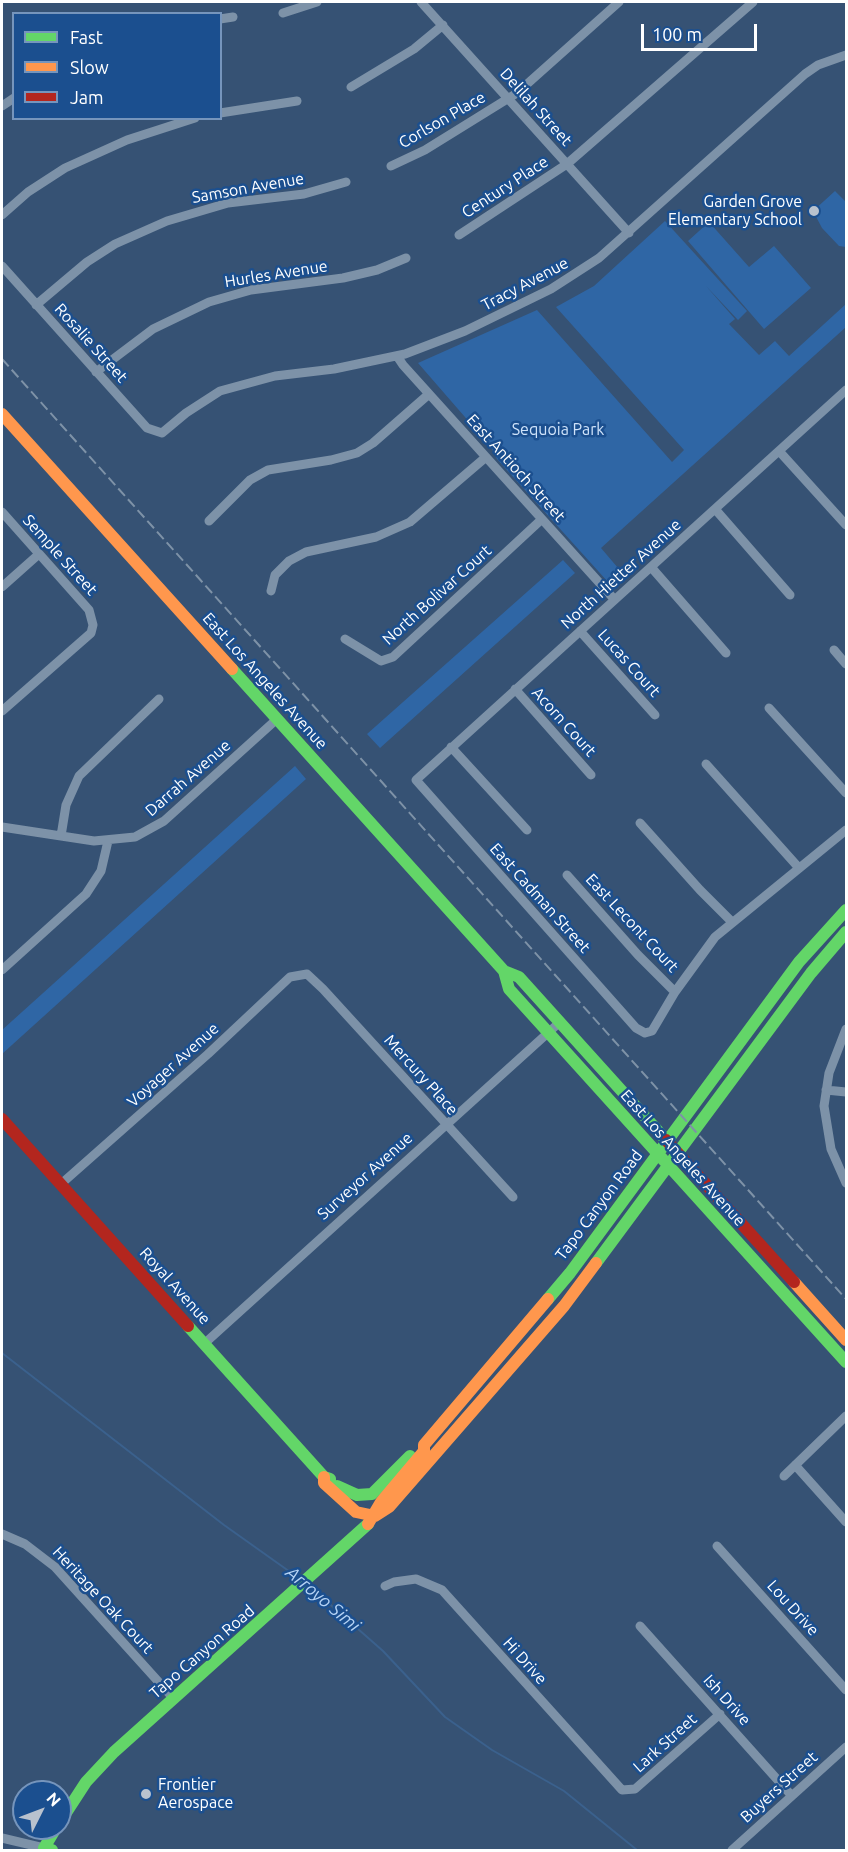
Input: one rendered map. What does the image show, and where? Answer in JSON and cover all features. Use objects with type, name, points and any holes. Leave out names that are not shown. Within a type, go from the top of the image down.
[{"type":"main road","name":"East Los Angeles Avenue","points":[[2,414],[504,970],[519,977],[846,1340]]},
{"type":"main road","name":"Tapo Canyon Road","points":[[72,1805],[98,1769],[361,1533],[375,1516],[381,1502],[424,1450],[424,1445],[550,1298],[799,962],[846,910]]},
{"type":"main road","name":"Tapo Canyon Road","points":[[375,1516],[389,1507],[564,1306],[669,1168],[811,973],[846,932]]},
{"type":"main road","name":"East Los Angeles Avenue","points":[[504,970],[509,989],[548,1034],[846,1362]]},
{"type":"main road","name":"Royal Avenue","points":[[2,1119],[324,1477],[375,1516]]},
{"type":"main road","points":[[337,1485],[357,1495],[372,1494],[419,1446],[424,1445]]},
{"type":"main road","name":"Royal Avenue","points":[[324,1477],[324,1484],[356,1512],[375,1516]]},
{"type":"street","points":[[283,13],[317,2]]},
{"type":"street","name":"Delilah Street","points":[[421,2],[629,232]]},
{"type":"street","name":"Corlson Place","points":[[391,166],[425,150],[508,98],[619,2]]},
{"type":"street","name":"Century Place","points":[[459,235],[567,164],[753,2]]},
{"type":"street","points":[[222,19],[233,17]]},
{"type":"street","points":[[351,87],[414,49],[443,25]]},
{"type":"street","name":"Tracy Avenue","points":[[162,433],[205,400],[220,391],[244,382],[334,369],[397,356],[465,331],[552,289],[592,263],[629,232],[805,74],[818,65],[846,55]]},
{"type":"street","points":[[222,113],[297,101]]},
{"type":"street","points":[[2,215],[28,192],[65,168],[127,140],[189,120]]},
{"type":"street","name":"Samson Avenue","points":[[36,305],[87,262],[115,244],[167,221],[228,203],[304,194],[346,182]]},
{"type":"street","name":"Hurles Avenue","points":[[96,372],[153,329],[209,302],[251,290],[343,278],[377,270],[406,258]]},
{"type":"street","name":"Rosalie Street","points":[[2,266],[147,428],[162,433]]},
{"type":"street","name":"East Antioch Street","points":[[397,356],[614,599]]},
{"type":"street","name":"North Hietter Avenue","points":[[416,780],[845,393]]},
{"type":"street","points":[[208,521],[250,480],[268,470],[331,460],[357,453],[373,443],[429,394]]},
{"type":"street","points":[[779,451],[846,525]]},
{"type":"street","points":[[271,591],[275,575],[289,561],[306,552],[376,537],[410,522],[486,457]]},
{"type":"street","points":[[715,509],[790,595]]},
{"type":"street","name":"Semple Street","points":[[2,512],[89,610],[93,620],[91,633],[2,711]]},
{"type":"street","name":"North Bolivar Court","points":[[345,639],[381,661],[393,657],[542,519]]},
{"type":"street","points":[[2,587],[39,554]]},
{"type":"street","points":[[651,567],[726,652]]},
{"type":"street","name":"Lucas Court","points":[[580,631],[655,715]]},
{"type":"street","points":[[834,650],[846,664]]},
{"type":"street","name":"Acorn Court","points":[[515,689],[591,774]]},
{"type":"street","points":[[61,836],[66,805],[79,776],[159,699]]},
{"type":"street","points":[[770,708],[846,793]]},
{"type":"street","name":"Darrah Avenue","points":[[2,827],[108,841],[135,837],[164,821],[277,719]]},
{"type":"street","points":[[451,747],[527,830]]},
{"type":"street","points":[[706,764],[799,868]]},
{"type":"street","name":"East Cadman Street","points":[[416,780],[636,1028],[645,1034],[652,1031],[675,992]]},
{"type":"street","points":[[640,823],[699,890],[732,922]]},
{"type":"street","points":[[675,992],[702,952],[732,922],[846,830]]},
{"type":"street","points":[[2,970],[86,894],[101,871],[108,841]]},
{"type":"street","name":"East Lecont Court","points":[[567,876],[638,955],[675,992]]},
{"type":"street","name":"Mercury Place","points":[[307,974],[513,1197]]},
{"type":"street","name":"Voyager Avenue","points":[[61,1184],[290,977],[307,974]]},
{"type":"street","name":"Surveyor Avenue","points":[[204,1343],[560,1022]]},
{"type":"street","points":[[846,1029],[833,1060],[826,1089],[826,1128],[831,1149],[846,1183]]},
{"type":"street","points":[[826,1089],[846,1092]]},
{"type":"street","points":[[784,1476],[846,1416]]},
{"type":"street","points":[[795,1465],[846,1522]]},
{"type":"street","name":"Heritage Oak Court","points":[[2,1534],[26,1544],[55,1567],[174,1699]]},
{"type":"street","name":"Lou Drive","points":[[717,1546],[846,1690]]},
{"type":"street","name":"Hi Drive","points":[[385,1586],[394,1582],[416,1580],[428,1582],[442,1590],[616,1786],[629,1791]]},
{"type":"street","name":"Ish Drive","points":[[640,1626],[792,1796]]},
{"type":"street","name":"Lark Street","points":[[629,1791],[645,1781],[720,1714]]},
{"type":"street","name":"Buyers Street","points":[[732,1851],[846,1747]]},
{"type":"street","points":[[2,1838],[46,1850]]},
{"type":"green space","points":[[835,191],[846,202],[846,247],[839,246],[822,228],[813,211]]},
{"type":"green space","name":"Sequoia Park","points":[[665,221],[747,311],[738,320],[706,286],[735,319],[729,324],[759,355],[775,341],[789,356],[846,304],[846,327],[601,548],[624,575],[619,580],[608,582],[497,459],[491,447],[418,363],[537,310],[672,462],[684,450],[556,307],[594,286]]},
{"type":"green space","points":[[709,222],[749,267],[774,246],[811,288],[764,329],[688,241]]},
{"type":"green space","points":[[563,560],[575,573],[380,748],[367,734]]},
{"type":"green space","points":[[295,766],[306,779],[2,1054],[2,1030]]},
{"type":"waterway","name":"Arroyo Simi","points":[[2,1353],[224,1525],[300,1579]]},
{"type":"waterway","name":"Arroyo Simi","points":[[307,1584],[383,1651],[445,1717],[492,1750],[564,1791],[637,1850]]},
{"type":"railway","points":[[2,359],[846,1299]]},
{"type":"traffic: fast","points":[[232,669],[504,971],[519,977],[666,1140]]},
{"type":"traffic: fast","points":[[548,1299],[570,1273],[799,962],[846,910]]},
{"type":"traffic: fast","points":[[596,1263],[811,973],[846,932]]},
{"type":"traffic: fast","points":[[504,971],[509,989],[846,1362]]},
{"type":"traffic: fast","points":[[188,1326],[324,1477],[330,1479]]},
{"type":"traffic: fast","points":[[337,1486],[357,1495],[372,1494],[410,1456]]},
{"type":"traffic: fast","points":[[72,1804],[86,1782],[114,1752],[368,1524]]},
{"type":"traffic: fast","points":[[49,1840],[44,1848],[52,1850]]},
{"type":"traffic: slow","points":[[2,414],[232,669]]},
{"type":"traffic: slow","points":[[324,1477],[324,1483],[356,1512],[375,1516],[389,1507],[564,1306],[596,1263]]},
{"type":"traffic: slow","points":[[794,1282],[846,1340]]},
{"type":"traffic: slow","points":[[368,1524],[381,1502],[424,1451],[424,1445],[548,1299]]},
{"type":"traffic: jam","points":[[2,1119],[188,1326]]},
{"type":"traffic: jam","points":[[666,1140],[794,1282]]},
{"type":"place","name":"Garden Grove Elementary School","points":[[814,211]]},
{"type":"place","name":"Frontier Aerospace","points":[[146,1794]]}]
